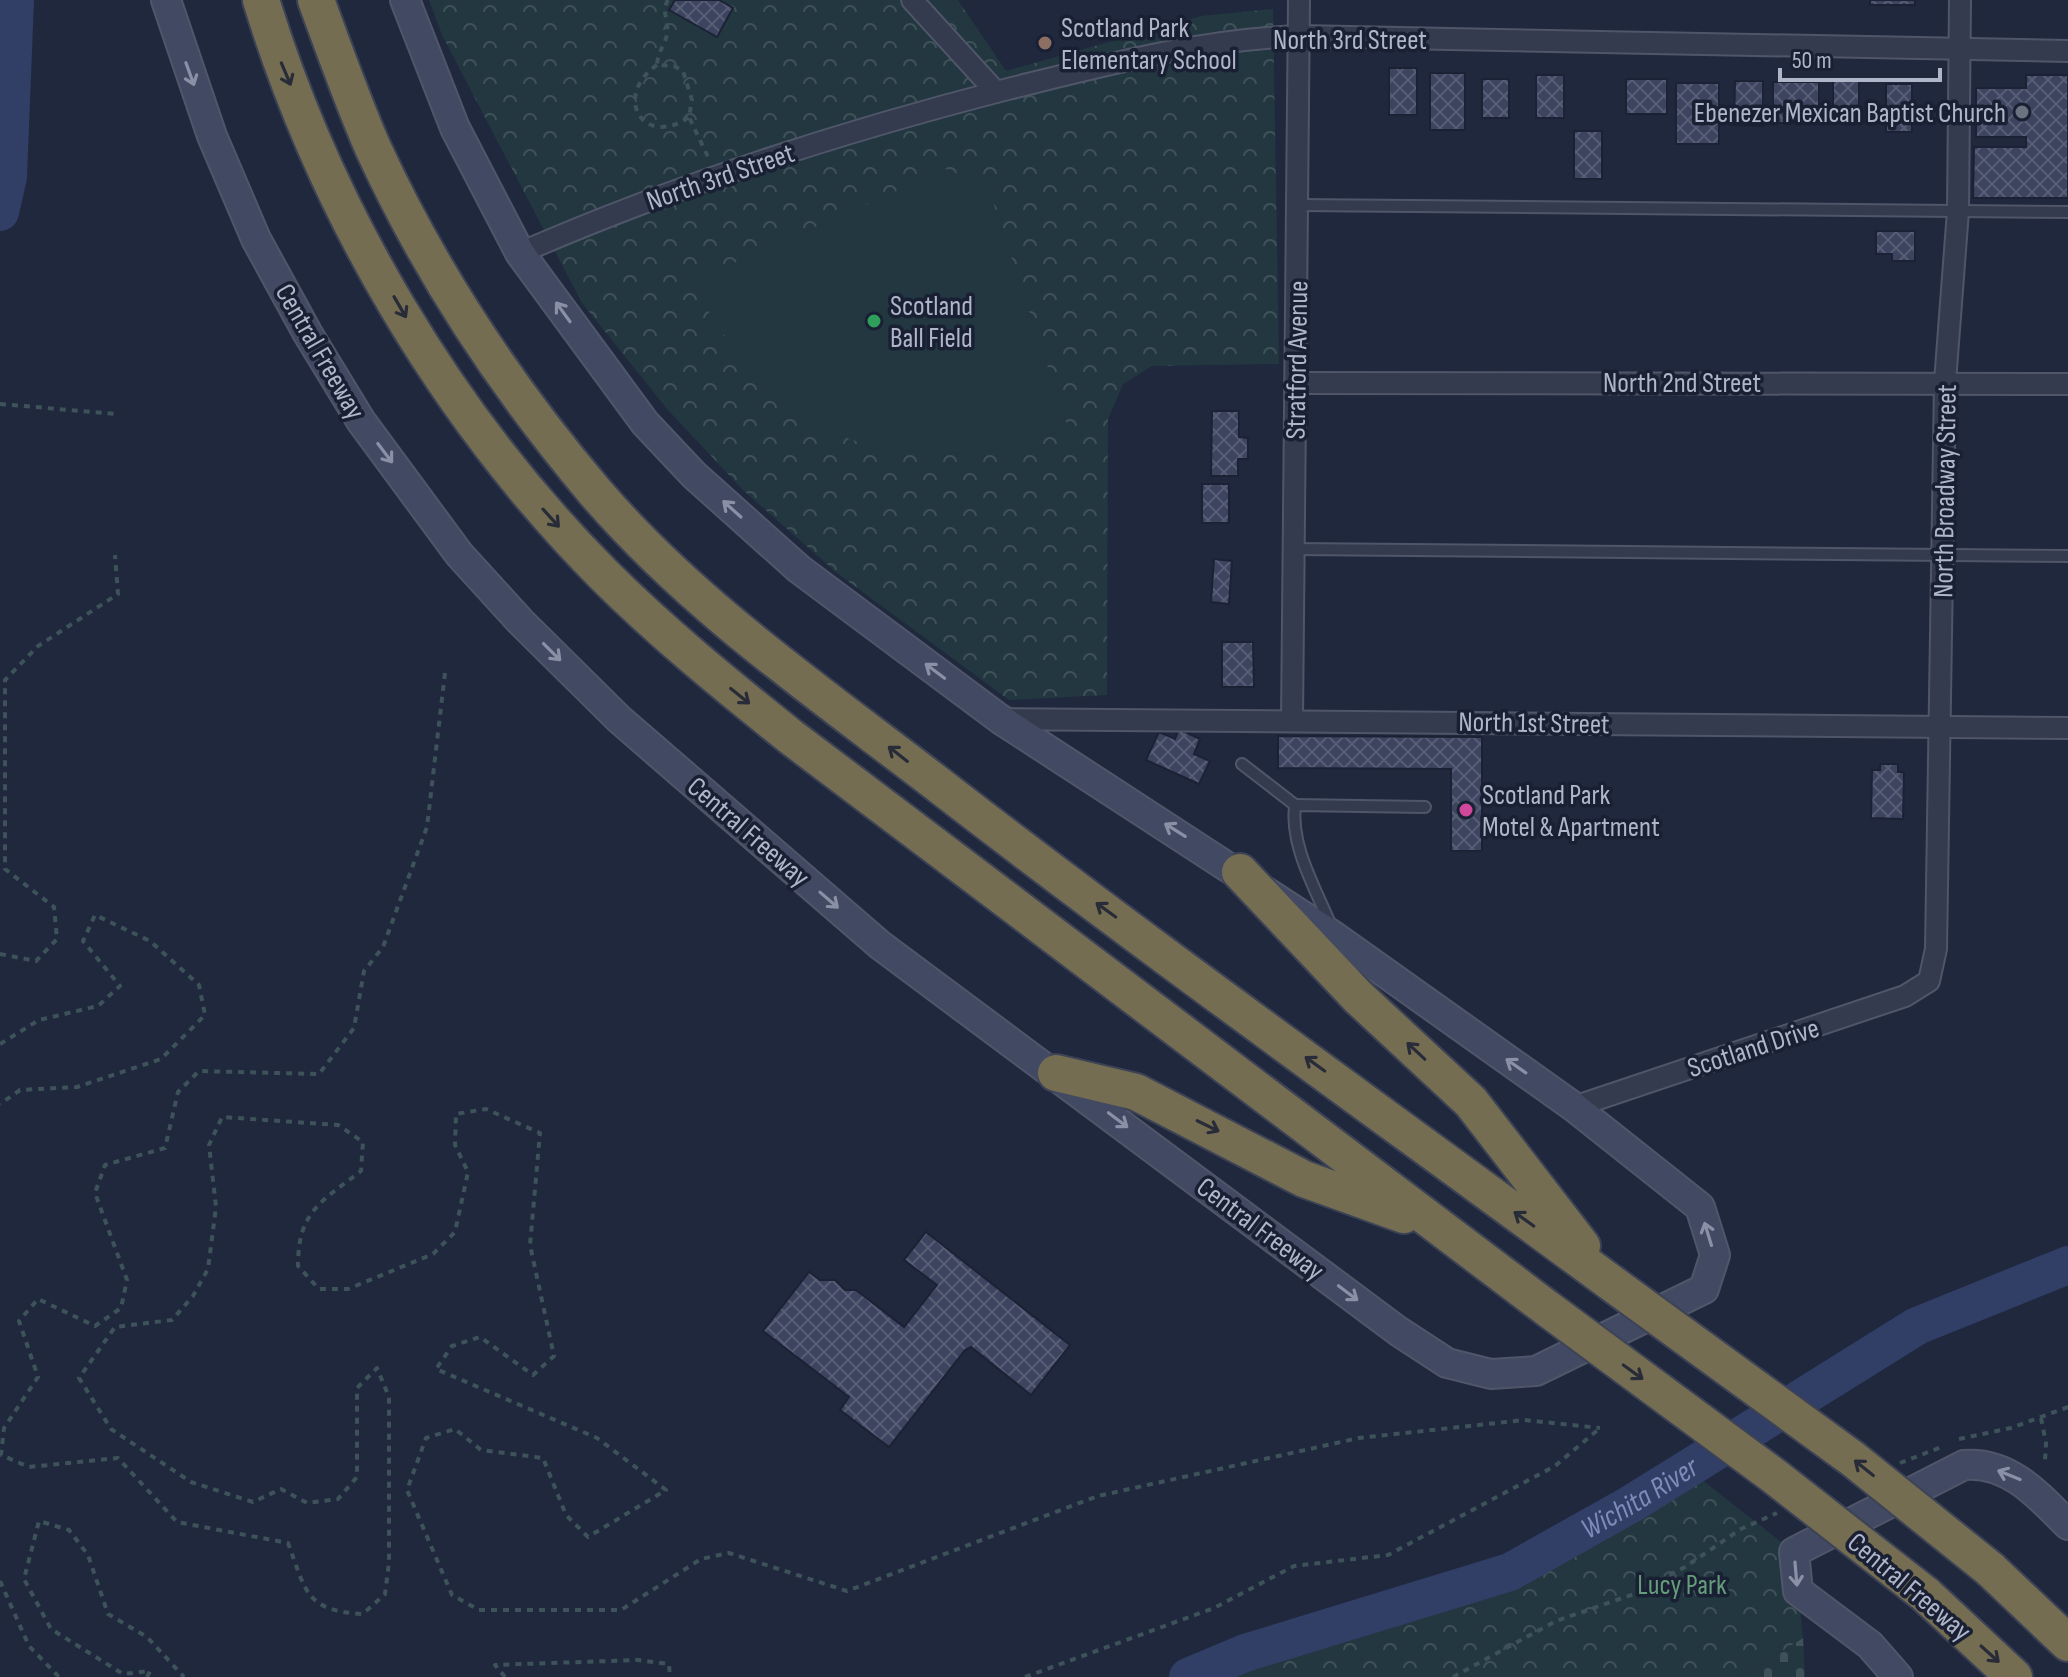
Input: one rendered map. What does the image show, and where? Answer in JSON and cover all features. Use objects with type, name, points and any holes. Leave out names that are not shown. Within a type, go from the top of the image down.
[{"type":"highway","name":"Central Freeway","points":[[261,0],[277,51],[323,160],[368,253],[419,340],[479,430],[546,513],[603,574],[689,655],[791,737],[1440,1228],[1774,1476],[1925,1594],[2014,1677]]},
{"type":"highway","points":[[316,0],[374,149],[448,289],[545,430],[598,495],[667,565],[732,624],[980,817],[1853,1459],[1990,1569],[2068,1643]]},
{"type":"highway","points":[[1240,872],[1358,997],[1471,1102],[1610,1282]]},
{"type":"highway","points":[[1056,1073],[1136,1092],[1224,1134],[1304,1179],[1440,1228]]},
{"type":"main road","name":"Central Freeway","points":[[166,0],[212,136],[256,239],[361,421],[459,554],[520,621],[619,719],[880,945],[1056,1073],[1398,1331],[1447,1363],[1491,1374],[1536,1371],[1704,1289],[1715,1255],[1700,1207],[1574,1107],[1335,937],[1240,872],[1000,719],[799,569],[694,475],[645,423],[520,253],[455,128],[405,0]]},
{"type":"main road","name":"Central Freeway","points":[[1898,1677],[1870,1645],[1798,1591],[1794,1552],[1964,1465],[1981,1463],[2024,1481],[2068,1525]]},
{"type":"street","points":[[912,0],[996,92]]},
{"type":"street","name":"Stratford Avenue","points":[[1292,720],[1299,0]]},
{"type":"street","name":"North Broadway Street","points":[[1929,981],[1936,949],[1945,554],[1945,382],[1958,211],[1960,0]]},
{"type":"street","name":"North 3rd Street","points":[[520,253],[601,218],[716,176],[902,117],[1175,48],[1299,36],[2068,51]]},
{"type":"street","name":"North 2nd Street","points":[[1295,383],[2068,384]]},
{"type":"street","name":"North 1st Street","points":[[1000,719],[2068,728]]},
{"type":"street","name":"Scotland Drive","points":[[1574,1107],[1905,996],[1929,981]]},
{"type":"lane","points":[[1297,205],[2068,212]]},
{"type":"lane","points":[[1294,549],[2068,556]]},
{"type":"lane","points":[[1242,764],[1295,805],[1425,807]]},
{"type":"lane","points":[[1295,805],[1293,824],[1298,846],[1335,937]]},
{"type":"path","points":[[657,65],[658,51],[668,34],[664,7],[668,0]]},
{"type":"path","points":[[689,117],[674,127],[643,123],[636,113],[637,87],[643,75],[657,65],[674,66],[683,71],[692,100],[689,117],[716,176]]},
{"type":"path","points":[[0,404],[116,414]]},
{"type":"path","points":[[0,954],[36,961],[57,939],[54,907],[5,869],[5,680],[38,646],[118,594],[115,555]]},
{"type":"path","points":[[445,673],[427,827],[383,947],[364,971],[354,1028],[319,1074],[199,1071],[178,1092],[165,1148],[105,1165],[95,1193],[127,1280],[121,1308],[95,1326],[38,1299],[19,1321],[38,1377],[4,1428],[1,1455],[29,1467],[118,1458],[177,1522],[288,1543],[309,1597],[334,1613],[363,1614],[385,1594],[389,1562],[389,1397],[377,1368],[357,1388],[357,1477],[338,1499],[307,1503],[281,1489],[253,1502],[191,1482],[111,1429],[79,1378],[115,1327],[172,1320],[193,1296],[208,1269],[216,1207],[209,1145],[222,1117],[338,1125],[363,1142],[361,1171],[311,1209],[298,1237],[298,1266],[319,1289],[348,1289],[433,1254],[455,1232],[468,1172],[455,1145],[456,1114],[486,1109],[540,1133],[530,1245],[554,1356],[533,1375],[480,1337],[452,1346],[436,1369],[597,1438],[666,1490],[588,1537],[566,1515],[543,1458],[481,1450],[455,1429],[426,1438],[407,1490],[452,1595],[479,1610],[621,1610],[701,1559],[729,1553],[847,1591],[1098,1496],[1359,1438],[1524,1420],[1600,1428],[1555,1466],[1388,1555],[1294,1566],[1214,1608],[1025,1677]]},
{"type":"path","points":[[0,1044],[39,1020],[98,1006],[120,986],[83,941],[95,915],[150,941],[199,985],[205,1015],[161,1059],[77,1087],[20,1090],[0,1104]]},
{"type":"path","points":[[2041,1418],[2046,1443],[2045,1461]]},
{"type":"path","points":[[147,1677],[150,1671],[123,1674],[51,1629],[24,1579],[39,1521],[69,1530],[88,1555],[108,1614],[147,1637],[184,1677]]},
{"type":"path","points":[[0,1581],[29,1646],[59,1677]]},
{"type":"path","points":[[1453,1677],[1556,1621],[1634,1594]]},
{"type":"path","points":[[505,1677],[495,1665],[638,1660],[669,1664],[670,1677]]},
{"type":"green space","points":[[0,0],[15,0],[8,177],[0,212]]},
{"type":"green space","points":[[429,0],[958,0],[1006,71],[1201,16],[1273,9],[1279,364],[1152,366],[1123,384],[1108,419],[1107,695],[1009,700],[837,573],[743,490],[668,410],[582,303],[442,35]]},
{"type":"green space","name":"Scotland Ball Field","points":[[946,169],[988,187],[1068,428],[1015,448],[941,455],[873,447],[830,432],[740,360],[709,312],[696,280]]},
{"type":"green space","name":"Lucy Park","points":[[1688,1469],[1794,1552],[1803,1638],[1740,1677],[1188,1677],[1245,1653],[1510,1572]]},
{"type":"green space","points":[[1803,1638],[1805,1677],[1740,1677]]},
{"type":"building","points":[[675,0],[719,0],[733,8],[717,37],[669,10]]},
{"type":"building","points":[[1870,0],[1915,0],[1915,5],[1870,5]]},
{"type":"building","points":[[1389,68],[1417,68],[1417,115],[1389,115]]},
{"type":"building","points":[[1430,73],[1465,73],[1465,130],[1430,130]]},
{"type":"building","points":[[1536,75],[1564,75],[1564,118],[1536,118]]},
{"type":"building","name":"Ebenezer Mexican Baptist Church","points":[[2026,75],[2068,75],[2068,198],[1973,198],[1974,147],[2026,147],[2026,137],[1976,137],[1976,88],[2026,88]]},
{"type":"building","points":[[1482,79],[1509,79],[1509,118],[1482,118]]},
{"type":"building","points":[[1626,79],[1667,79],[1667,114],[1626,114]]},
{"type":"building","points":[[1735,81],[1763,81],[1763,126],[1734,125]]},
{"type":"building","points":[[1833,81],[1859,81],[1859,117],[1833,117]]},
{"type":"building","points":[[1773,82],[1819,82],[1819,123],[1773,123]]},
{"type":"building","points":[[1676,83],[1719,83],[1719,144],[1676,144]]},
{"type":"building","points":[[1886,84],[1912,84],[1912,132],[1886,132]]},
{"type":"building","points":[[1574,131],[1602,131],[1602,179],[1574,179]]},
{"type":"building","points":[[1876,231],[1915,231],[1915,261],[1892,261],[1892,254],[1876,254]]},
{"type":"building","points":[[1212,411],[1239,411],[1239,437],[1248,438],[1248,459],[1238,459],[1238,476],[1211,476]]},
{"type":"building","points":[[1202,484],[1229,484],[1229,523],[1202,523]]},
{"type":"building","points":[[1214,559],[1232,561],[1229,604],[1211,602]]},
{"type":"building","points":[[1222,642],[1253,642],[1254,687],[1222,687]]},
{"type":"building","points":[[1179,729],[1200,739],[1194,754],[1210,761],[1199,784],[1146,760],[1159,732],[1175,739]]},
{"type":"building","name":"Scotland Park Motel & Apartment","points":[[1278,736],[1482,737],[1482,851],[1451,851],[1451,769],[1278,768]]},
{"type":"building","points":[[1880,764],[1898,764],[1898,772],[1904,772],[1903,819],[1871,818],[1872,770],[1880,770]]},
{"type":"building","points":[[926,1232],[1070,1345],[1031,1395],[971,1347],[965,1350],[889,1447],[840,1410],[849,1397],[763,1331],[809,1272],[820,1280],[835,1280],[845,1290],[856,1290],[904,1327],[937,1285],[904,1260]]},
{"type":"waterway","name":"Wichita River","points":[[0,212],[8,177],[15,0]]},
{"type":"waterway","name":"Wichita River","points":[[1188,1677],[1245,1653],[1510,1572],[1631,1504],[1917,1326],[2068,1265]]},
{"type":"place","name":"Scotland Park Elementary School","points":[[1045,43]]},
{"type":"place","name":"Ebenezer Mexican Baptist Church","points":[[2022,112]]},
{"type":"place","name":"Scotland Ball Field","points":[[874,321]]},
{"type":"place","name":"Scotland Park Motel & Apartment","points":[[1466,810]]}]
